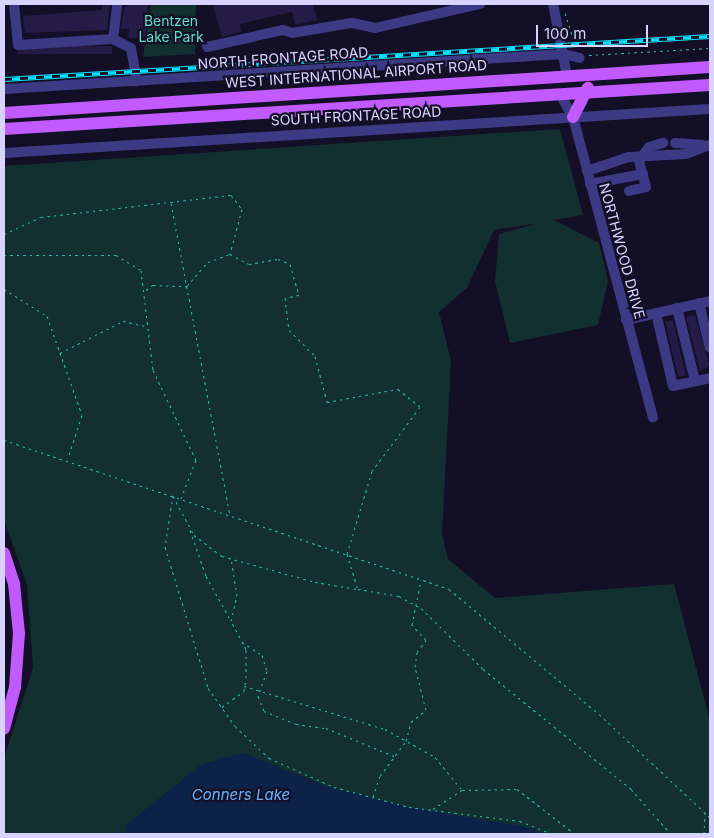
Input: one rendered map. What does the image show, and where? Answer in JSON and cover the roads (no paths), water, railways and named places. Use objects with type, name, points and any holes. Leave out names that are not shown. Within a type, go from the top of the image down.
[{"type":"main road","name":"WEST INTERNATIONAL AIRPORT ROAD","points":[[4,113],[710,67]]},
{"type":"main road","points":[[574,117],[584,92],[618,72]]},
{"type":"main road","points":[[4,129],[710,85]]},
{"type":"main road","points":[[574,117],[595,98],[624,90]]},
{"type":"main road","points":[[4,553],[14,584],[19,633],[15,687],[4,729]]},
{"type":"street","points":[[14,4],[18,45],[113,38],[135,54],[137,81]]},
{"type":"street","points":[[113,38],[117,4]]},
{"type":"street","points":[[206,47],[239,41],[247,35],[352,23],[375,28],[480,4]]},
{"type":"street","points":[[557,5],[568,76]]},
{"type":"street","name":"NORTH FRONTAGE ROAD","points":[[4,89],[564,54],[581,55]]},
{"type":"street","name":"NORTHWOOD DRIVE","points":[[560,94],[574,117],[652,418]]},
{"type":"street","name":"SOUTH FRONTAGE ROAD","points":[[4,153],[710,109]]},
{"type":"street","points":[[639,160],[649,147],[663,143]]},
{"type":"street","points":[[675,143],[706,145]]},
{"type":"street","points":[[587,171],[629,157],[639,160],[686,154],[706,145]]},
{"type":"street","points":[[629,192],[646,187],[639,160]]},
{"type":"street","points":[[590,184],[643,174]]},
{"type":"street","points":[[626,320],[710,301]]},
{"type":"street","points":[[699,303],[710,348]]},
{"type":"street","points":[[677,308],[695,381]]},
{"type":"street","points":[[656,313],[673,386],[710,378]]},
{"type":"water","name":"Conners Lake","points":[[243,753],[329,787],[408,807],[533,828],[541,834],[125,834],[126,825],[202,764]]},
{"type":"railway","points":[[4,79],[710,36]]},
{"type":"park label","name":"Bentzen Lake Park","points":[[171,30]]}]
